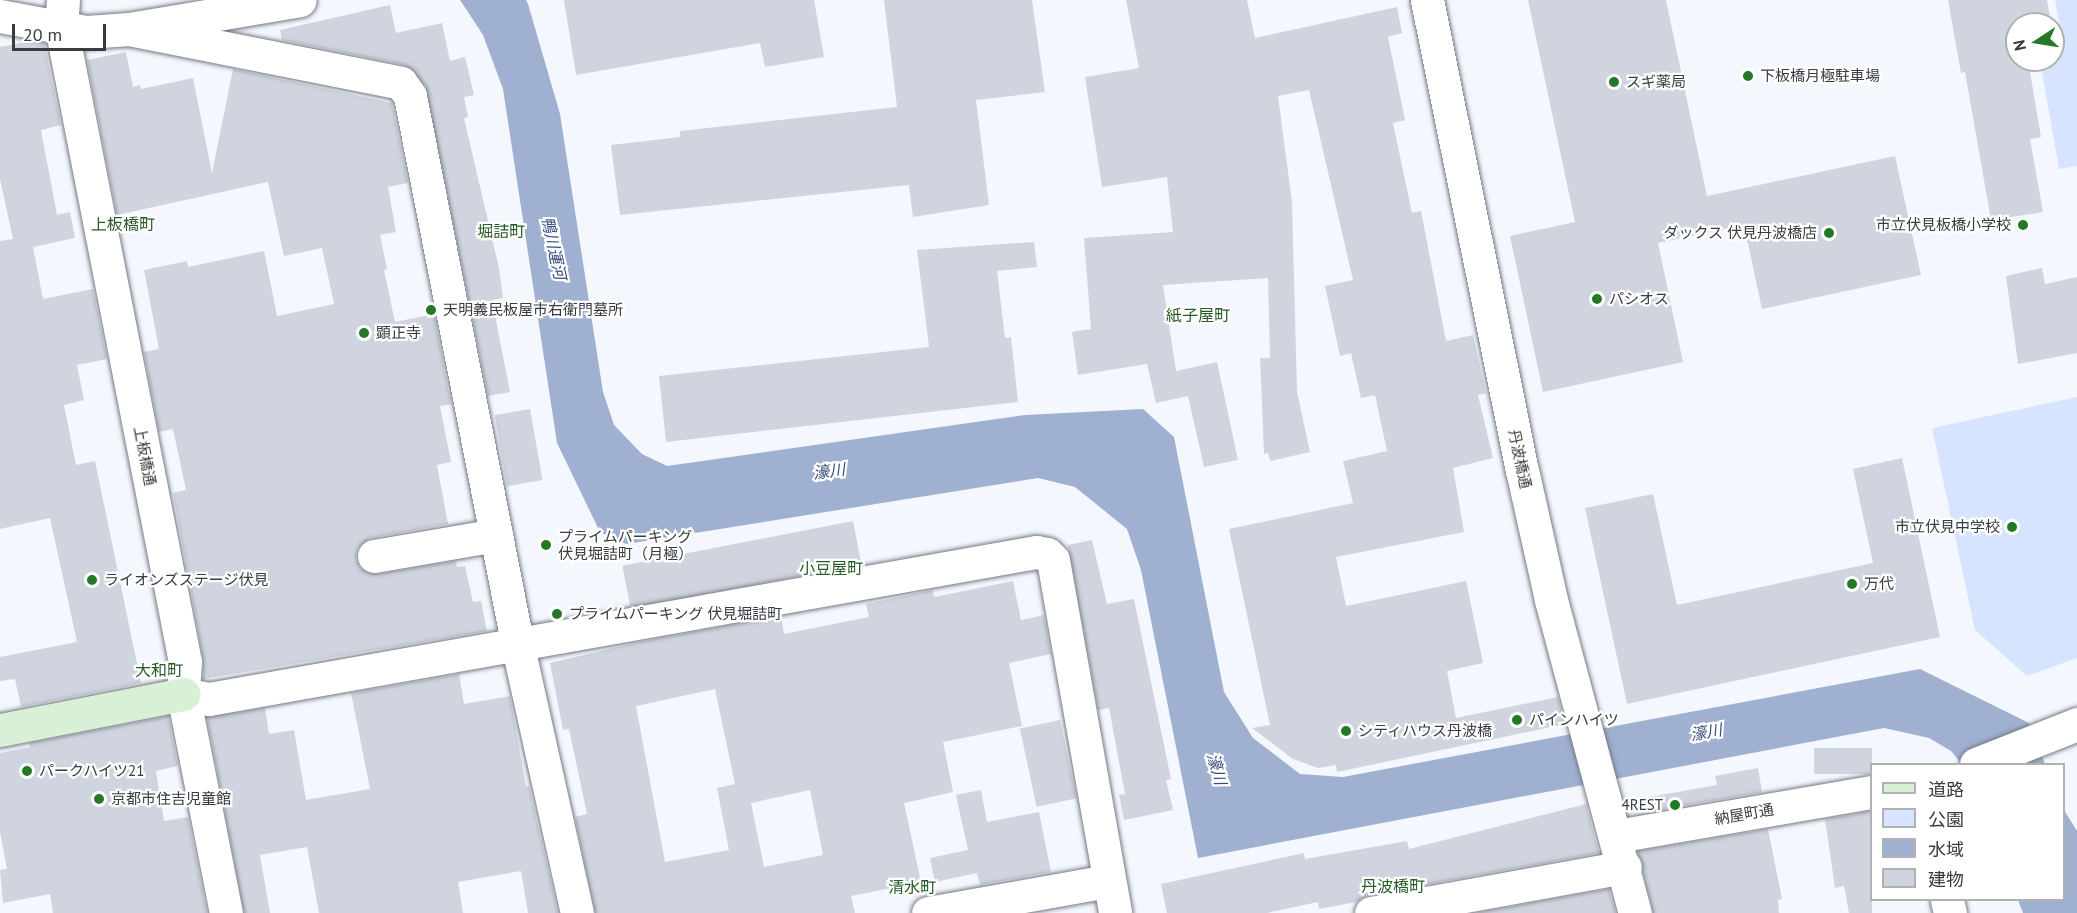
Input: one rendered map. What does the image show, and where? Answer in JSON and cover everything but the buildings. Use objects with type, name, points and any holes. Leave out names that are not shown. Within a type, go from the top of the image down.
[{"type":"street","points":[[0,16],[62,13],[86,32],[129,29],[300,0]]},
{"type":"street","name":"丹波橋通","points":[[1427,0],[1522,470],[1551,600],[1626,867],[1635,913]]},
{"type":"street","name":"上板橋通","points":[[62,13],[185,662],[183,694],[226,913]]},
{"type":"street","points":[[129,29],[401,83],[410,96],[518,647],[577,913]]},
{"type":"street","points":[[374,556],[496,535]]},
{"type":"street","points":[[0,729],[183,694],[209,699],[518,647],[1036,552],[1047,554],[1053,560],[1115,913]]},
{"type":"street","points":[[1981,763],[2064,729]]},
{"type":"street","name":"納屋町通","points":[[1617,836],[1870,792]]},
{"type":"street","points":[[1371,913],[1626,867]]},
{"type":"street","points":[[928,913],[1108,881]]},
{"type":"green space","points":[[2055,0],[2077,0],[2077,166],[2059,169],[2042,72],[2065,72],[2065,12],[2057,12]]},
{"type":"green space","name":"市立伏見中学校","points":[[2077,397],[2077,658],[2027,676],[1975,630],[1932,428]]},
{"type":"water","points":[[460,0],[526,0],[560,114],[603,392],[614,425],[642,454],[667,466],[1025,415],[1143,409],[1174,437],[1224,692],[1253,738],[1300,774],[1343,777],[1920,669],[2029,723],[2045,763],[1961,763],[1951,751],[1929,738],[1884,728],[1198,858],[1141,570],[1127,529],[1075,487],[1038,478],[626,544],[600,532],[557,443],[503,89],[483,35]]},
{"type":"water","points":[[2065,812],[2077,831],[2077,913],[2023,913],[2018,901],[2065,901]]},
{"type":"place","name":"下板橋月極駐車場","points":[[1748,76]]},
{"type":"place","name":"スギ薬局","points":[[1614,82]]},
{"type":"place","name":"市立伏見板橋小学校","points":[[2023,225]]},
{"type":"place","name":"ダックス 伏見丹波橋店","points":[[1829,233]]},
{"type":"place","name":"パシオス","points":[[1597,299]]},
{"type":"place","name":"天明義民板屋市右衛門墓所","points":[[431,310]]},
{"type":"place","name":"顕正寺","points":[[364,333]]},
{"type":"place","name":"市立伏見中学校","points":[[2012,527]]},
{"type":"place","name":"プライムパーキング 伏見堀詰町（月極）","points":[[546,545]]},
{"type":"place","name":"ライオンズステージ伏見","points":[[92,580]]},
{"type":"place","name":"万代","points":[[1852,584]]},
{"type":"place","name":"プライムパーキング 伏見堀詰町","points":[[557,614]]},
{"type":"place","name":"パインハイツ","points":[[1517,720]]},
{"type":"place","name":"シティハウス丹波橋","points":[[1346,731]]},
{"type":"place","name":"パークハイツ21","points":[[27,771]]},
{"type":"place","name":"京都市住吉児童館","points":[[99,799]]},
{"type":"place","name":"4REST","points":[[1675,805]]},
{"type":"district","name":"上板橋町","points":[[123,224]]},
{"type":"district","name":"堀詰町","points":[[501,231]]},
{"type":"district","name":"紙子屋町","points":[[1198,315]]},
{"type":"district","name":"小豆屋町","points":[[831,568]]},
{"type":"district","name":"大和町","points":[[159,670]]},
{"type":"district","name":"丹波橋町","points":[[1393,886]]},
{"type":"district","name":"清水町","points":[[912,887]]},
{"type":"water label","name":"鴨川運河","points":[[554,248]]},
{"type":"water label","name":"濠川","points":[[829,471]]},
{"type":"water label","name":"濠川","points":[[1706,732]]},
{"type":"water label","name":"濠川","points":[[1217,769]]}]
